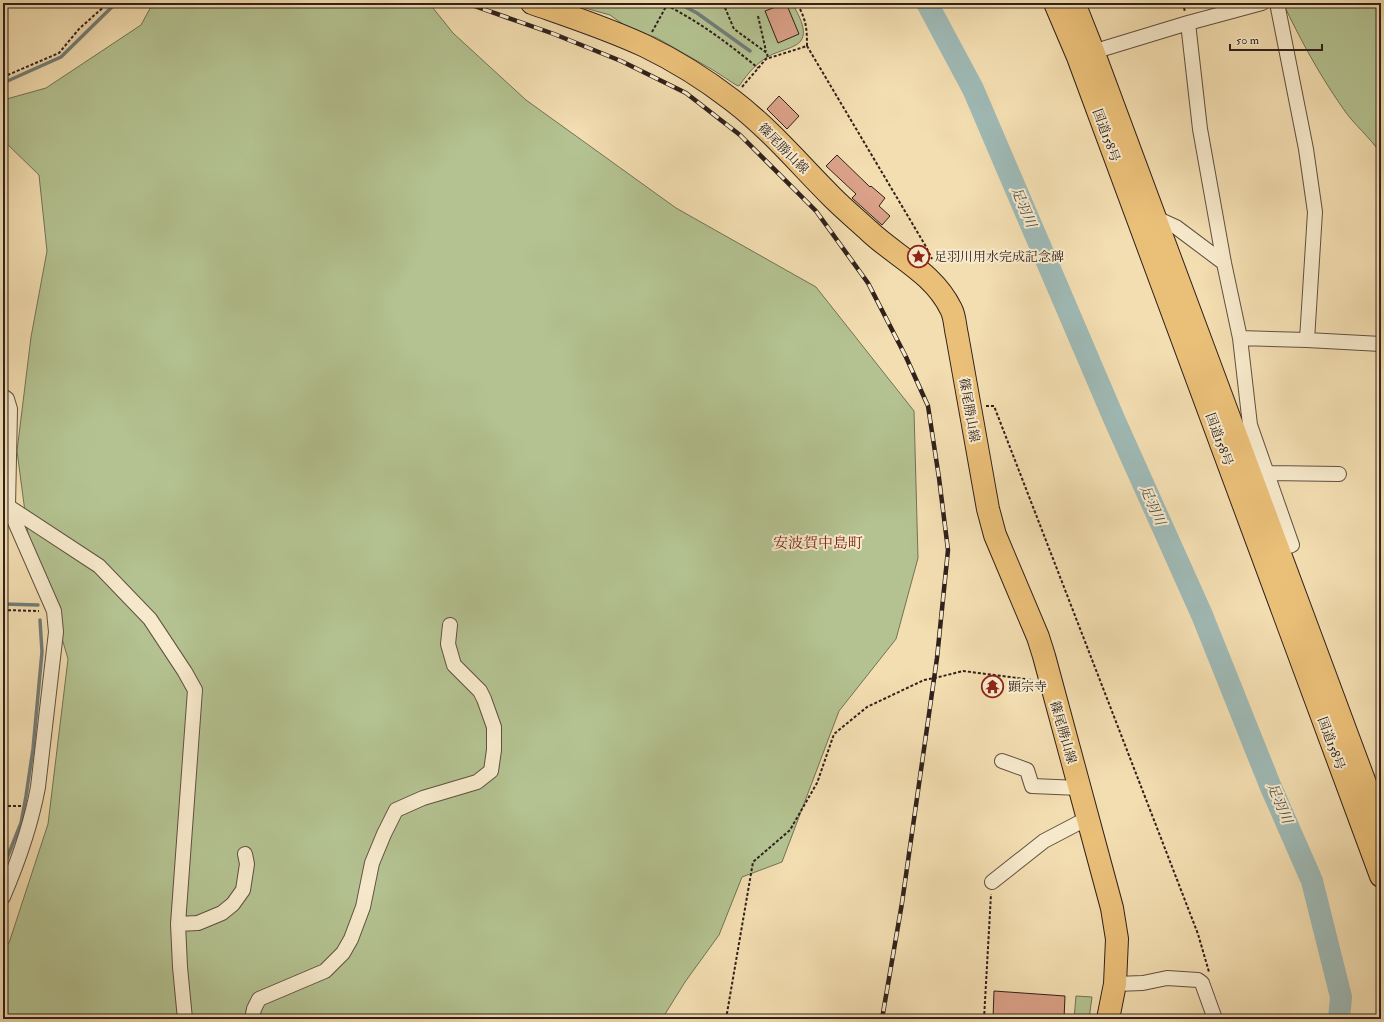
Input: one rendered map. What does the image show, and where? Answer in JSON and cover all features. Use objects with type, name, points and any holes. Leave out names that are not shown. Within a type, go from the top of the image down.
[{"type":"main road","name":"篠尾勝山線","points":[[532,3],[602,28],[645,46],[679,64],[733,101],[794,156],[832,197],[874,237],[925,274],[951,310],[957,335],[984,489],[995,535],[1038,637],[1112,908],[1117,939],[1115,984],[1108,1019]]},
{"type":"main road","name":"国道158号","points":[[1055,3],[1086,54],[1154,217],[1271,552],[1381,876]]},
{"type":"main road","name":"国道158号","points":[[1074,3],[1086,54],[1271,552],[1381,826]]},
{"type":"street","points":[[1086,54],[1188,23],[1262,3]]},
{"type":"street","points":[[1277,3],[1306,149],[1315,212],[1308,340]]},
{"type":"street","points":[[1188,23],[1200,129],[1224,263],[1240,338],[1250,425],[1292,545],[1271,552]]},
{"type":"street","points":[[1154,217],[1176,227],[1224,263]]},
{"type":"street","points":[[1240,338],[1381,344]]},
{"type":"street","points":[[3,396],[7,400],[10,409],[6,505],[54,611],[56,632],[35,806],[15,870],[3,897]]},
{"type":"street","points":[[1267,473],[1339,474]]},
{"type":"street","points":[[6,505],[98,566],[150,619],[195,690],[178,924],[185,1019]]},
{"type":"street","points":[[252,1019],[254,1008],[259,999],[324,971],[343,953],[351,939],[363,907],[372,863],[396,810],[423,798],[477,782],[491,771],[494,750],[494,727],[480,691],[454,665],[448,644],[450,625]]},
{"type":"street","points":[[1002,760],[1027,770],[1032,786],[1080,788]]},
{"type":"street","points":[[992,882],[1044,841],[1088,818]]},
{"type":"street","points":[[178,924],[198,923],[222,913],[233,904],[243,890],[247,864],[245,854]]},
{"type":"street","points":[[1115,984],[1143,983],[1167,978],[1198,980],[1202,983],[1216,1019]]},
{"type":"path","points":[[3,77],[59,53],[79,29],[108,3]]},
{"type":"path","points":[[662,3],[667,4],[698,23],[731,46],[758,68]]},
{"type":"path","points":[[723,3],[734,29],[766,53]]},
{"type":"path","points":[[797,3],[803,14],[806,25],[807,46],[925,245],[935,265]]},
{"type":"path","points":[[645,46],[667,4]]},
{"type":"path","points":[[758,16],[768,59]]},
{"type":"path","points":[[733,101],[745,82],[766,59],[807,46]]},
{"type":"path","points":[[969,405],[994,406],[1198,934],[1211,977]]},
{"type":"path","points":[[3,610],[54,611]]},
{"type":"path","points":[[726,1019],[753,862],[790,830],[816,783],[834,734],[867,707],[924,680],[963,671],[1050,682]]},
{"type":"path","points":[[3,806],[16,806]]},
{"type":"path","points":[[984,1019],[992,882]]},
{"type":"green space","points":[[153,3],[429,3],[453,33],[526,100],[676,208],[816,287],[914,411],[918,558],[896,639],[839,711],[782,862],[742,877],[719,935],[685,982],[662,1019],[3,1019],[3,948],[9,943],[48,824],[68,659],[54,611],[32,565],[17,451],[31,337],[47,251],[39,175],[3,140],[3,100],[46,88],[141,25]]},
{"type":"green space","points":[[567,3],[792,3],[802,25],[803,36],[801,41],[796,45],[773,54],[763,60],[750,72],[739,86],[657,38],[627,27],[610,15]]},
{"type":"green space","points":[[1283,3],[1381,3],[1381,154],[1346,113],[1325,82]]},
{"type":"green space","points":[[1076,996],[1092,997],[1089,1019],[1074,1019]]},
{"type":"building","points":[[786,3],[799,34],[778,43],[765,11]]},
{"type":"building","points":[[779,96],[799,116],[787,129],[767,109]]},
{"type":"building","points":[[837,155],[870,187],[871,186],[885,198],[879,206],[890,216],[882,225],[852,198],[856,194],[826,166]]},
{"type":"building","points":[[994,991],[1065,996],[1064,1019],[993,1019]]},
{"type":"waterway","points":[[3,83],[61,57],[116,3]]},
{"type":"waterway","points":[[678,3],[697,13],[750,51]]},
{"type":"waterway","name":"足羽川","points":[[927,3],[973,89],[1115,421],[1202,615],[1270,785],[1312,881],[1341,997],[1339,1019]]},
{"type":"waterway","points":[[3,604],[38,605]]},
{"type":"waterway","points":[[3,868],[21,823],[26,796],[33,749],[42,652],[40,620]]},
{"type":"railway","points":[[466,3],[554,34],[621,61],[686,93],[740,135],[816,211],[868,283],[906,357],[928,406],[948,550],[937,658],[902,903],[882,1019]]},
{"type":"place","name":"足羽川用水完成記念碑","points":[[918,256]]},
{"type":"place","name":"顕宗寺","points":[[992,686]]},
{"type":"district","name":"安波賀中島町","points":[[818,543]]}]
